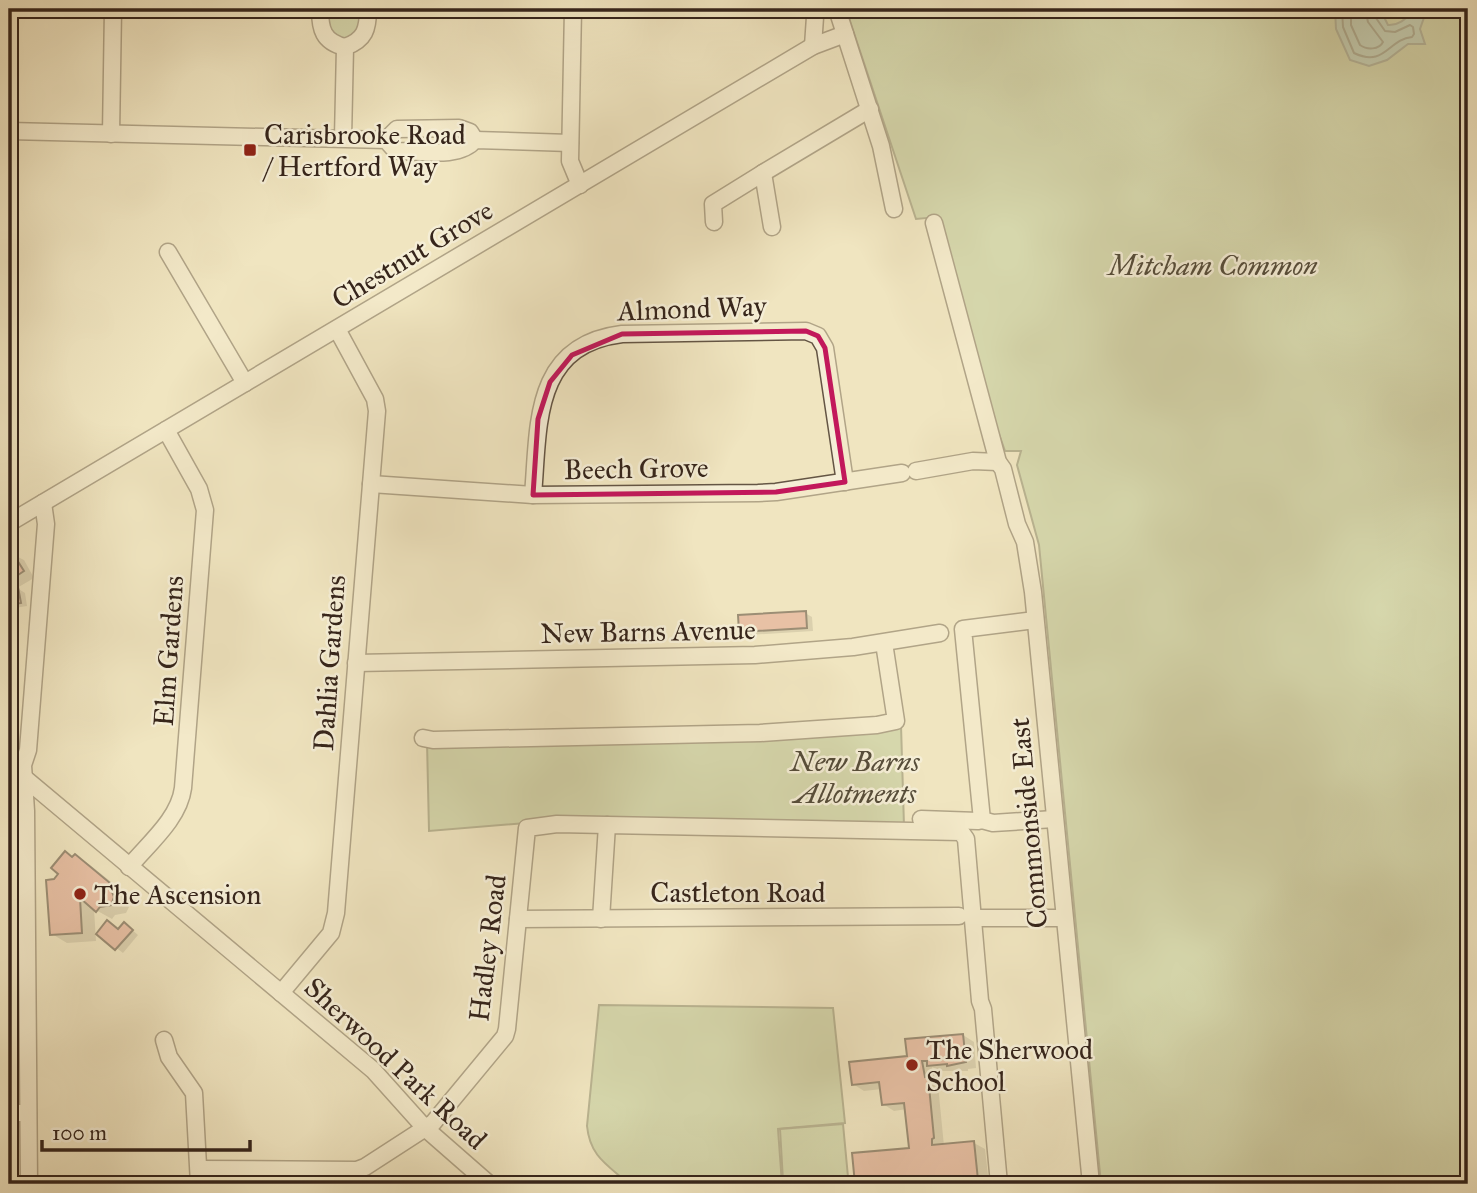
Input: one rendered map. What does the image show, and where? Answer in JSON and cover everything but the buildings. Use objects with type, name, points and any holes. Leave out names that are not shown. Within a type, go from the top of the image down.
[{"type":"street","points":[[111,134],[113,9]]},
{"type":"street","points":[[320,9],[322,32],[331,42],[345,47],[357,42],[365,33],[368,9]]},
{"type":"street","points":[[573,9],[570,144],[571,167],[580,184]]},
{"type":"street","points":[[812,9],[815,25],[813,46]]},
{"type":"street","points":[[837,9],[886,164],[894,209]]},
{"type":"street","name":"Chestnut Grove","points":[[9,523],[813,46],[845,34]]},
{"type":"street","points":[[343,138],[345,47]]},
{"type":"street","points":[[714,222],[713,204],[870,109]]},
{"type":"street","points":[[386,140],[397,129],[459,128],[470,132],[475,140]]},
{"type":"street","points":[[9,131],[386,140],[394,149],[400,151],[454,152],[471,146],[475,140]]},
{"type":"street","points":[[475,140],[570,144]]},
{"type":"street","points":[[763,173],[772,227]]},
{"type":"street","name":"Commonside East","points":[[934,223],[998,462],[1003,469],[1017,524],[1025,542],[1091,1184]]},
{"type":"street","points":[[168,251],[245,383]]},
{"type":"street","name":"Dahlia Gardens","points":[[281,993],[321,947],[335,923],[377,411],[375,399],[337,329]]},
{"type":"street","name":"Almond Way","points":[[533,495],[538,419],[550,382],[572,355],[601,339],[622,334],[806,331],[818,335],[825,348],[845,482]]},
{"type":"street","name":"Elm Gardens","points":[[129,867],[174,813],[180,804],[183,788],[205,510],[199,489],[166,430]]},
{"type":"street","name":"Beech Grove","points":[[371,484],[533,495],[767,493],[973,461],[998,462]]},
{"type":"street","points":[[29,1184],[23,765],[28,750],[46,524],[43,503]]},
{"type":"street","points":[[982,820],[963,629],[1035,620]]},
{"type":"street","name":"New Barns Avenue","points":[[356,663],[742,656],[807,652],[940,633]]},
{"type":"street","points":[[423,738],[433,740],[760,733],[897,721],[884,643]]},
{"type":"street","name":"Sherwood Park Road","points":[[9,765],[373,1070],[425,1128],[489,1184]]},
{"type":"street","points":[[921,819],[982,820],[993,823],[1054,819]]},
{"type":"street","name":"Hadley Road","points":[[199,1177],[357,1170],[436,1120],[505,1036],[527,828],[557,824],[607,825]]},
{"type":"street","points":[[601,919],[607,825],[961,832],[966,839],[967,917],[983,1009],[999,1184]]},
{"type":"street","name":"Castleton Road","points":[[518,919],[1063,918]]},
{"type":"street","points":[[9,952],[26,951]]},
{"type":"street","points":[[164,1040],[169,1057],[194,1093],[199,1177]]},
{"type":"street","points":[[9,1113],[28,1113]]},
{"type":"highlighted area","points":[[806,331],[818,336],[825,348],[845,482],[776,492],[533,495],[538,419],[550,382],[572,355],[622,334]]},
{"type":"green space","points":[[325,9],[363,9],[359,34],[342,40],[327,32]]},
{"type":"green space","name":"Mitcham Common","points":[[846,9],[1468,9],[1468,1184],[1101,1184],[1039,545],[1017,465],[1021,451],[1005,451],[972,358],[937,217],[916,219]]},
{"type":"green space","name":"New Barns Allotments","points":[[901,725],[904,826],[550,821],[429,831],[427,742]]},
{"type":"green space","points":[[599,1005],[833,1008],[845,1123],[778,1129],[782,1184],[629,1184],[596,1153],[587,1126]]},
{"type":"green space","points":[[843,1124],[848,1177],[783,1181],[780,1129]]},
{"type":"water","points":[[1335,9],[1380,9],[1388,25],[1392,25],[1416,9],[1427,9],[1420,29],[1425,44],[1408,44],[1387,60],[1369,66],[1350,60],[1336,29]]},
{"type":"place","name":"Carisbrooke Road / Hertford Way","points":[[250,150]]},
{"type":"place","name":"The Ascension","points":[[80,894]]},
{"type":"place","name":"The Sherwood School","points":[[912,1065]]}]
